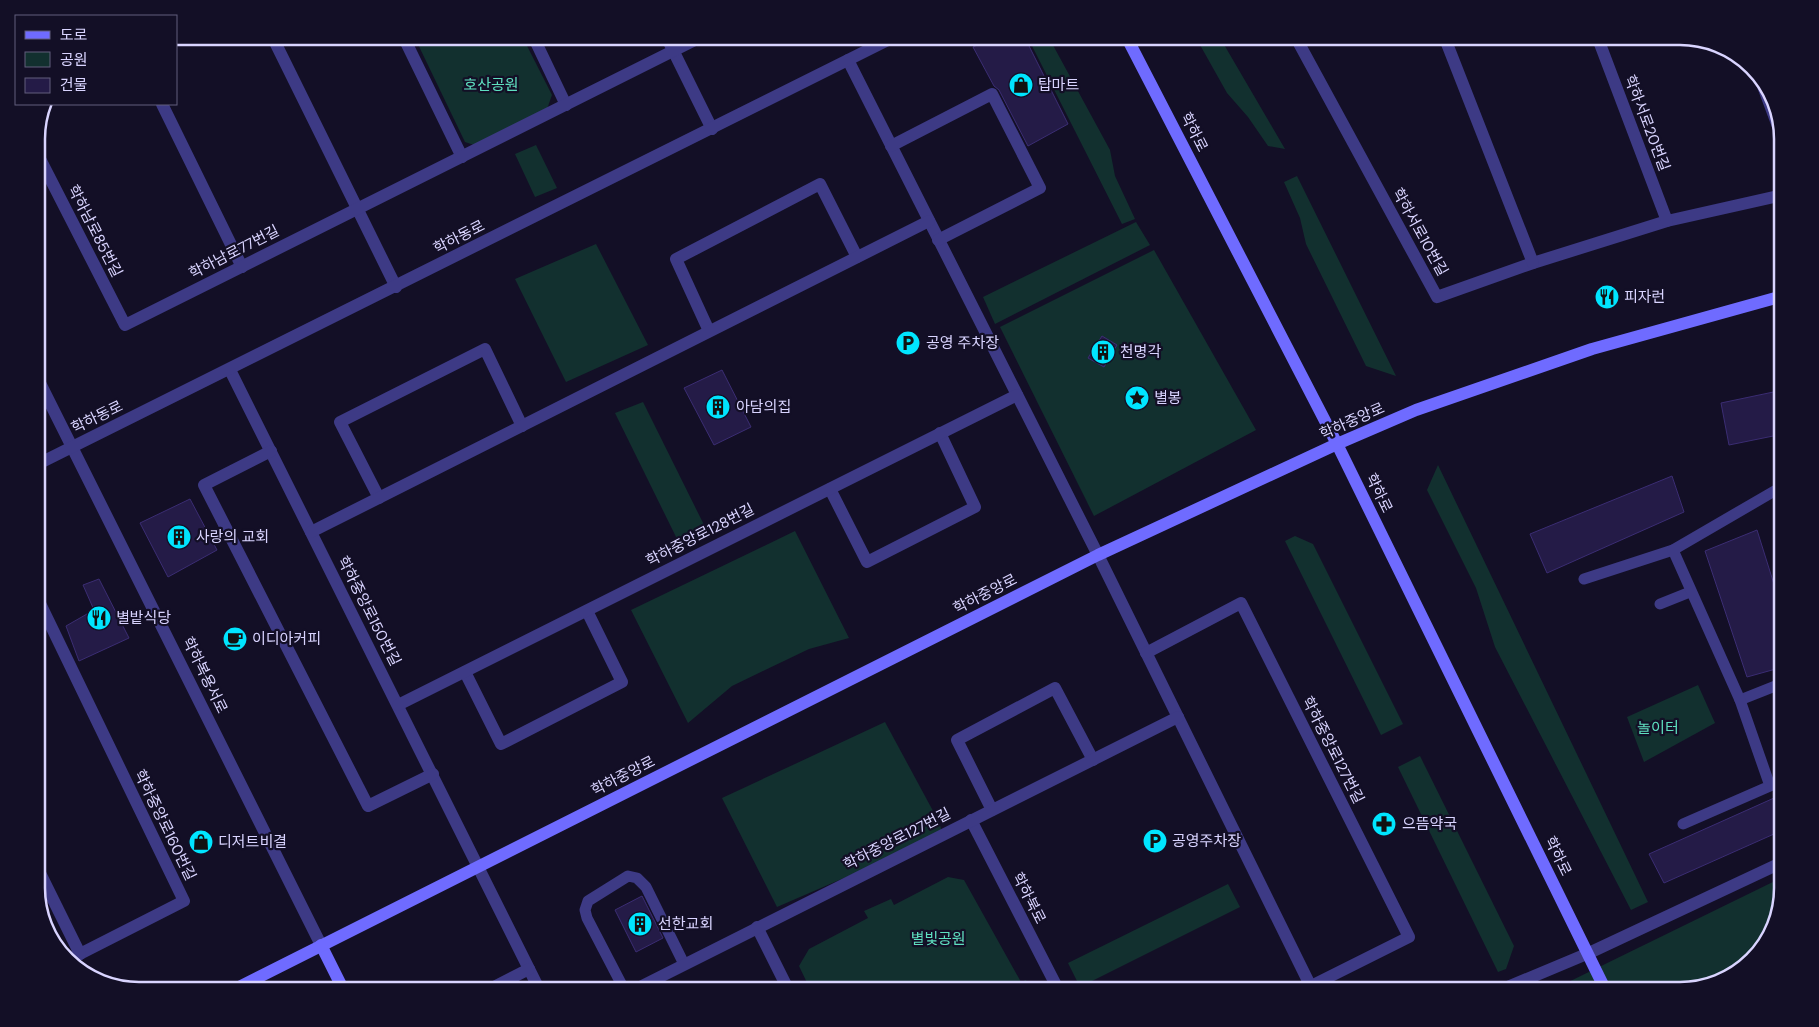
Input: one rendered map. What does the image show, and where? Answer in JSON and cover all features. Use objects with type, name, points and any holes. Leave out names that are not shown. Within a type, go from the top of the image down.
[{"type":"street","points":[[276,45],[396,287]]},
{"type":"street","points":[[407,45],[462,157]]},
{"type":"street","points":[[537,45],[566,104]]},
{"type":"street","points":[[670,45],[712,129]]},
{"type":"street","name":"학하남로77번길","points":[[125,325],[685,45]]},
{"type":"street","name":"학하동로","points":[[45,461],[878,45]]},
{"type":"street","name":"학하로","points":[[1131,45],[1338,444],[1602,982]]},
{"type":"street","name":"학하서로10번길","points":[[1300,45],[1437,297],[1533,263]]},
{"type":"street","points":[[1448,45],[1533,263],[1667,221],[1774,197]]},
{"type":"street","name":"학하서로20번길","points":[[1600,45],[1667,221]]},
{"type":"street","points":[[848,60],[1098,555]]},
{"type":"street","points":[[891,146],[992,94],[1040,188],[938,240]]},
{"type":"street","points":[[162,105],[242,267]]},
{"type":"street","name":"학하남로85번길","points":[[45,168],[125,325]]},
{"type":"street","points":[[709,331],[676,259],[820,184],[857,257]]},
{"type":"street","points":[[312,532],[929,221]]},
{"type":"street","name":"학하중앙로","points":[[249,982],[1098,555],[1338,444],[1416,410],[1592,349],[1774,298]]},
{"type":"street","points":[[378,498],[340,422],[485,349],[522,426]]},
{"type":"street","name":"학하중앙로150번길","points":[[230,370],[536,982]]},
{"type":"street","name":"학하복용서로","points":[[45,393],[340,982]]},
{"type":"street","name":"학하중앙로128번길","points":[[398,705],[1017,395]]},
{"type":"street","points":[[830,488],[866,562],[975,507],[940,433]]},
{"type":"street","points":[[271,451],[204,485],[368,806],[433,774]]},
{"type":"street","name":"학하중앙로127번길","points":[[1098,555],[1309,982]]},
{"type":"street","name":"학하중앙로127번길","points":[[1146,653],[1241,603],[1408,937],[1323,982]]},
{"type":"street","points":[[465,672],[501,744],[622,682],[587,611]]},
{"type":"street","name":"학하중앙로160번길","points":[[45,614],[184,901],[75,957],[45,886]]},
{"type":"street","points":[[992,810],[957,740],[1055,688],[1093,760]]},
{"type":"street","name":"학하중앙로127번길","points":[[649,982],[1178,717]]},
{"type":"street","name":"학하북로","points":[[971,820],[1054,982]]},
{"type":"street","points":[[1520,982],[1589,953],[1774,866]]},
{"type":"street","points":[[757,927],[784,982]]},
{"type":"street","points":[[504,982],[530,969]]},
{"type":"lane","points":[[1584,579],[1673,550],[1774,491]]},
{"type":"lane","points":[[1673,550],[1690,592],[1740,700],[1770,786],[1683,824]]},
{"type":"lane","points":[[1660,604],[1690,592]]},
{"type":"lane","points":[[1740,700],[1774,687]]},
{"type":"lane","points":[[620,982],[587,918],[585,910],[588,901],[628,876],[637,878],[646,886],[684,964]]},
{"type":"green space","name":"호산공원","points":[[418,45],[527,45],[552,95],[546,112],[477,146],[465,142]]},
{"type":"green space","points":[[1032,45],[1053,45],[1110,150],[1115,176],[1135,219],[1122,224]]},
{"type":"green space","points":[[1200,45],[1224,45],[1285,149],[1268,146],[1248,117],[1227,93]]},
{"type":"green space","points":[[536,145],[557,188],[535,197],[515,154]]},
{"type":"green space","points":[[1297,176],[1396,376],[1366,366],[1306,244],[1300,218],[1284,182]]},
{"type":"green space","points":[[1136,222],[1150,245],[995,324],[983,297]]},
{"type":"green space","points":[[596,244],[648,345],[566,382],[515,279]]},
{"type":"green space","points":[[1154,250],[1256,430],[1094,516],[1000,327]]},
{"type":"green space","points":[[643,402],[708,533],[680,545],[615,413]]},
{"type":"green space","points":[[1438,465],[1648,902],[1631,910],[1495,647],[1476,588],[1427,490]]},
{"type":"green space","points":[[795,531],[849,638],[809,649],[732,686],[688,723],[631,610]]},
{"type":"green space","points":[[1295,536],[1313,544],[1403,724],[1381,735],[1285,541]]},
{"type":"green space","name":"놀이터","points":[[1698,685],[1715,723],[1644,762],[1627,717]]},
{"type":"green space","points":[[885,722],[939,822],[943,835],[777,907],[722,798]]},
{"type":"green space","points":[[1420,756],[1514,946],[1506,969],[1498,972],[1398,767]]},
{"type":"green space","name":"별빛공원","points":[[948,877],[964,880],[1021,982],[807,982],[799,966],[809,949],[868,918],[864,911],[891,899],[894,905]]},
{"type":"green space","points":[[1774,881],[1771,913],[1755,945],[1737,963],[1716,975],[1705,979],[1680,982],[1568,982]]},
{"type":"green space","points":[[1228,884],[1240,907],[1090,982],[1078,982],[1068,963]]},
{"type":"building","name":"탑마트","points":[[977,45],[1028,45],[1068,124],[1028,146],[999,90],[994,86],[973,47]]},
{"type":"building","name":"천명각","points":[[1102,336],[1117,345],[1104,367],[1088,358]]},
{"type":"building","name":"아담의집","points":[[722,370],[751,427],[714,445],[684,388]]},
{"type":"building","points":[[1774,392],[1774,436],[1729,445],[1721,403]]},
{"type":"building","points":[[1672,476],[1684,512],[1547,573],[1530,534]]},
{"type":"building","name":"사랑의 교회","points":[[190,499],[217,550],[168,577],[140,523]]},
{"type":"building","points":[[1757,530],[1774,584],[1774,670],[1747,677],[1705,551]]},
{"type":"building","name":"별밭식당","points":[[99,579],[129,638],[79,661],[66,626],[94,610],[83,585]]},
{"type":"building","points":[[1774,798],[1774,834],[1664,883],[1649,854]]},
{"type":"building","name":"선한교회","points":[[642,896],[663,938],[636,952],[615,910]]},
{"type":"place","name":"탑마트","points":[[1021,85]]},
{"type":"place","name":"피자런","points":[[1607,297]]},
{"type":"place","name":"공영 주차장","points":[[908,343]]},
{"type":"place","name":"천명각","points":[[1103,352]]},
{"type":"place","name":"별봉","points":[[1137,398]]},
{"type":"place","name":"아담의집","points":[[718,407]]},
{"type":"place","name":"사랑의 교회","points":[[179,537]]},
{"type":"place","name":"별밭식당","points":[[99,618]]},
{"type":"place","name":"이디아커피","points":[[235,639]]},
{"type":"place","name":"으뜸약국","points":[[1384,824]]},
{"type":"place","name":"공영주차장","points":[[1155,841]]},
{"type":"place","name":"디저트비결","points":[[201,842]]},
{"type":"place","name":"선한교회","points":[[640,924]]}]
